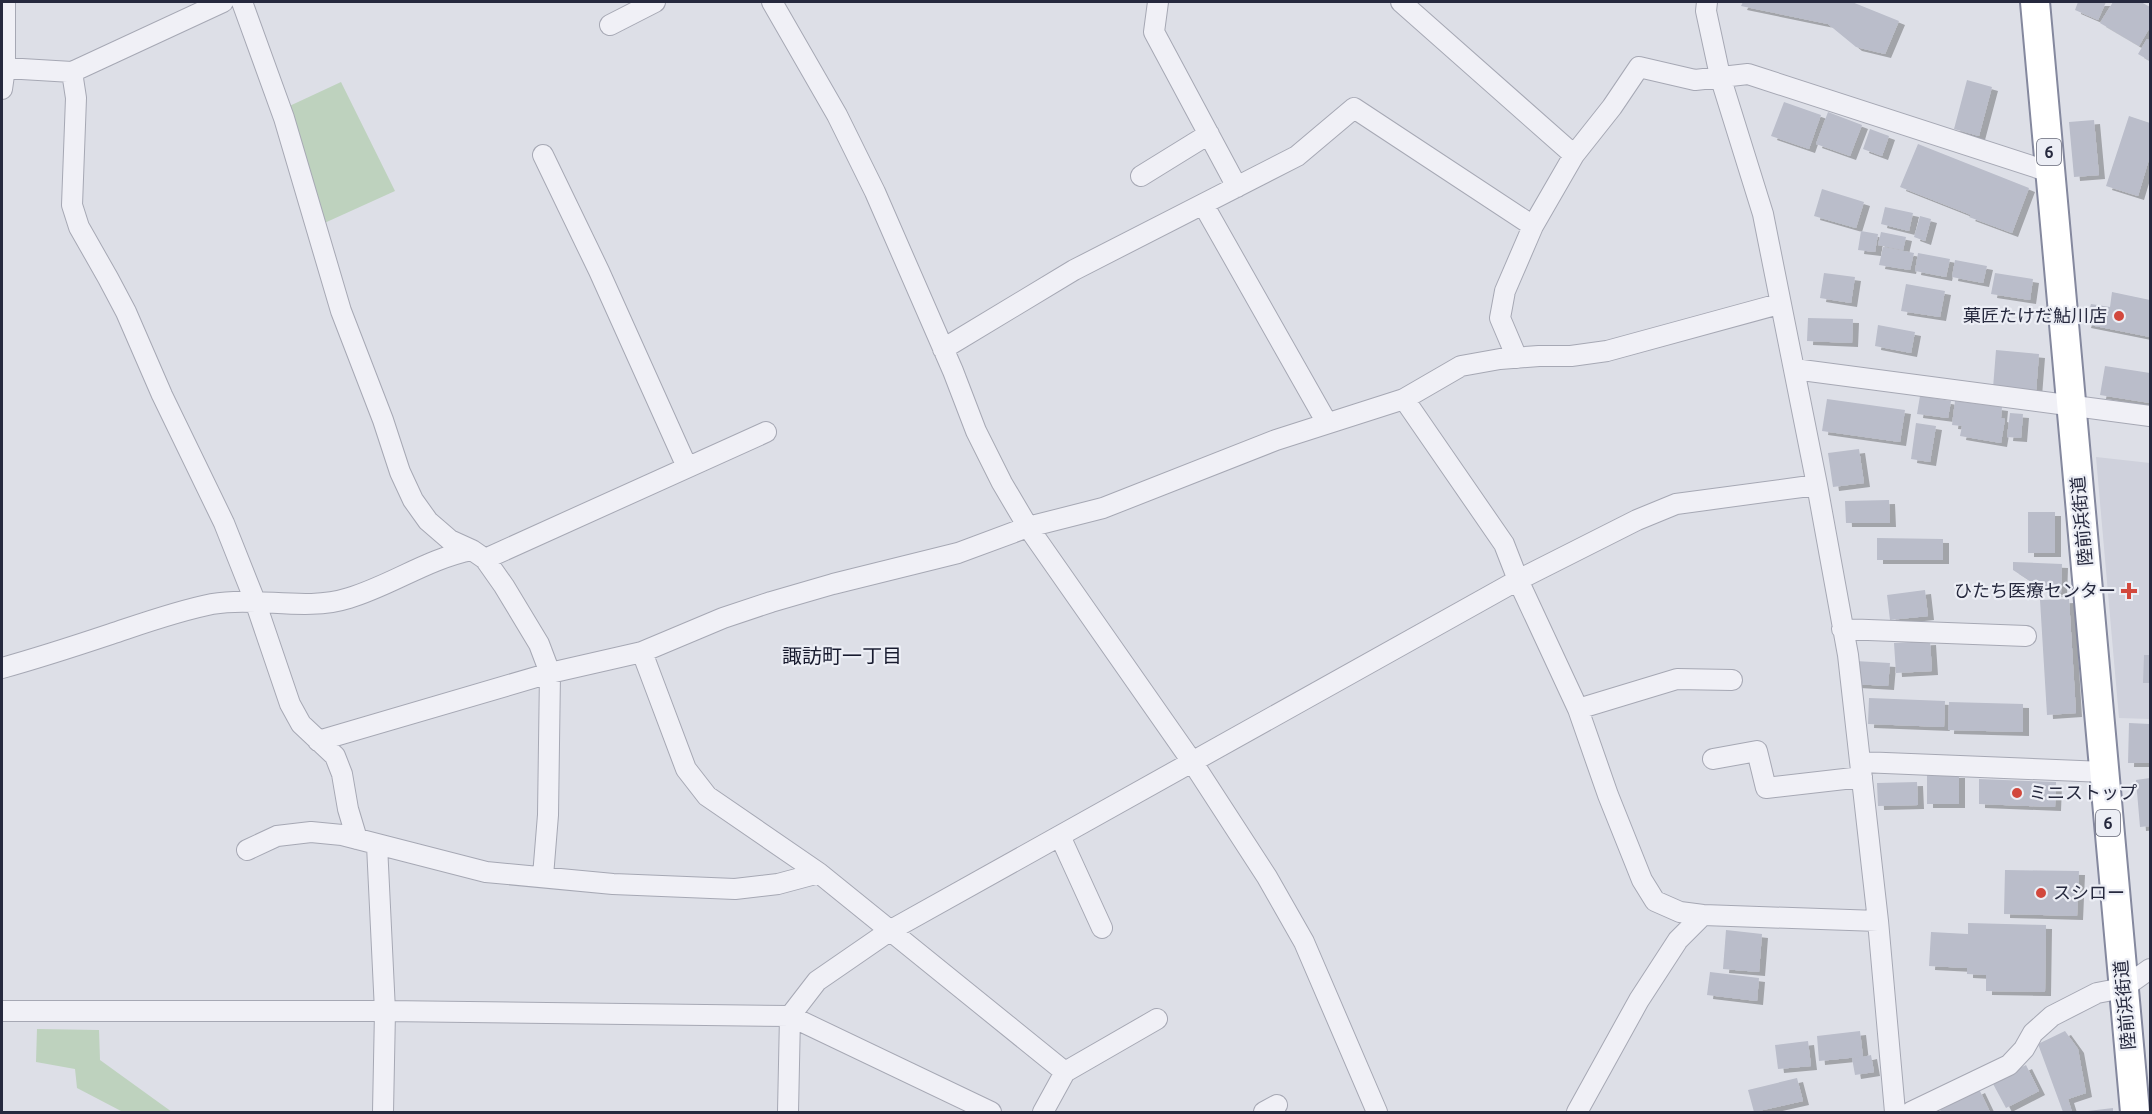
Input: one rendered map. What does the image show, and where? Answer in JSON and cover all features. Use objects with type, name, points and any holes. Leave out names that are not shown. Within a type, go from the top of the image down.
[{"type":"highway","name":"陸前浜街道","points":[[2035,2],[2135,1113]]},
{"type":"street","points":[[2,89],[5,68],[5,2]]},
{"type":"street","points":[[5,68],[72,72],[223,2]]},
{"type":"street","points":[[242,2],[284,118],[341,311],[383,420],[400,472],[413,500],[428,521],[450,540],[479,554],[504,585],[539,644],[550,673],[548,815],[543,876]]},
{"type":"street","points":[[610,25],[655,2]]},
{"type":"street","points":[[772,2],[842,124],[875,192],[976,431],[1002,483],[1028,527],[1193,763],[1267,877],[1304,942],[1377,1113]]},
{"type":"street","points":[[1158,2],[1154,32],[1237,187]]},
{"type":"street","points":[[1401,2],[1574,155]]},
{"type":"street","points":[[1707,2],[1706,11],[1720,76],[1763,214],[1848,655],[1878,921],[1895,1113]]},
{"type":"street","points":[[1517,358],[1500,318],[1505,291],[1533,226],[1574,155],[1612,107],[1639,67],[1695,80],[1748,74],[2050,172]]},
{"type":"street","points":[[72,72],[76,98],[72,205],[79,227],[126,312],[162,395],[224,523],[255,601],[290,704],[301,724],[335,756],[342,774],[348,809],[357,839]]},
{"type":"street","points":[[943,349],[1074,270],[1297,156],[1354,108],[1533,226]]},
{"type":"street","points":[[1141,176],[1209,134]]},
{"type":"street","points":[[543,155],[599,271],[687,467]]},
{"type":"street","points":[[1203,204],[1327,423]]},
{"type":"street","points":[[318,741],[550,673],[642,652],[733,615],[832,584],[958,553],[1028,527],[1102,508],[1276,440],[1404,399],[1461,366],[1517,358],[1571,356],[1607,351],[1779,304]]},
{"type":"street","points":[[1794,369],[2151,416]]},
{"type":"street","points":[[1404,399],[1504,544],[1518,580],[1578,709],[1608,795],[1642,880],[1655,901],[1680,912],[1703,915],[1878,921]]},
{"type":"street","points":[[2,668],[52,654],[163,616],[213,604],[255,601],[313,603],[347,599],[449,554],[479,554],[766,432]]},
{"type":"street","points":[[788,1113],[790,1016],[817,981],[891,930],[1518,580],[1637,520],[1676,504],[1817,486]]},
{"type":"street","points":[[1842,629],[2026,636]]},
{"type":"street","points":[[642,652],[686,769],[707,796],[819,873],[1065,1072]]},
{"type":"street","points":[[1578,709],[1677,679],[1732,680]]},
{"type":"street","points":[[1713,759],[1757,751],[1766,788],[1862,770],[2104,772]]},
{"type":"street","points":[[247,850],[277,836],[310,832],[342,835],[486,872],[612,884],[735,889],[778,884],[819,873]]},
{"type":"street","points":[[1060,836],[1102,928]]},
{"type":"street","points":[[377,844],[385,1011],[383,1113]]},
{"type":"street","points":[[1576,1113],[1639,1000],[1678,940],[1703,915]]},
{"type":"street","points":[[1911,1113],[2009,1065],[2024,1049],[2033,1033],[2052,1016],[2097,993],[2123,988],[2151,969]]},
{"type":"street","points":[[2,1011],[385,1011],[790,1016],[987,1112]]},
{"type":"street","points":[[1043,1113],[1065,1072],[1157,1019]]},
{"type":"shaded area","name":"ひたち医療センター","points":[[2096,457],[2150,463],[2150,719],[2119,718]]},
{"type":"green space","points":[[341,82],[395,191],[320,225],[283,109]]},
{"type":"green space","points":[[37,1029],[99,1030],[100,1060],[172,1112],[121,1112],[77,1088],[75,1069],[36,1062]]},
{"type":"building","points":[[1743,2],[1852,2],[1899,21],[1885,54],[1856,47],[1828,24],[1741,6]]},
{"type":"building","points":[[2078,2],[2106,2],[2098,20],[2075,10]]},
{"type":"building","points":[[2113,2],[2141,2],[2150,7],[2150,27],[2139,46],[2100,23]]},
{"type":"building","points":[[2147,39],[2150,41],[2150,61],[2138,54]]},
{"type":"building","points":[[1967,80],[1992,87],[1979,136],[1954,129]]},
{"type":"building","points":[[1784,102],[1821,115],[1809,149],[1771,136]]},
{"type":"building","points":[[1828,112],[1862,125],[1850,156],[1816,144]]},
{"type":"building","points":[[2129,116],[2150,123],[2150,156],[2138,196],[2106,186]]},
{"type":"building","points":[[2094,120],[2099,175],[2074,177],[2069,122]]},
{"type":"building","points":[[1870,129],[1889,136],[1882,156],[1863,149]]},
{"type":"building","points":[[1918,144],[2029,188],[2012,233],[1900,187]]},
{"type":"building","points":[[1822,189],[1864,202],[1856,228],[1814,216]]},
{"type":"building","points":[[1885,207],[1913,213],[1909,231],[1881,224]]},
{"type":"building","points":[[1920,216],[1931,219],[1925,241],[1914,237]]},
{"type":"building","points":[[1861,231],[1878,234],[1875,252],[1858,250]]},
{"type":"building","points":[[1881,232],[1906,237],[1903,250],[1878,245]]},
{"type":"building","points":[[1883,247],[1914,253],[1910,270],[1879,265]]},
{"type":"building","points":[[1918,253],[1950,259],[1946,277],[1915,271]]},
{"type":"building","points":[[1955,260],[1987,266],[1983,283],[1952,277]]},
{"type":"building","points":[[1824,273],[1855,277],[1851,303],[1820,298]]},
{"type":"building","points":[[1995,273],[2033,279],[2030,300],[1991,294]]},
{"type":"building","points":[[1906,284],[1945,291],[1940,317],[1901,311]]},
{"type":"building","name":"菓匠たけだ鮎川店","points":[[2112,292],[2150,300],[2150,337],[2085,324],[2091,304],[2110,307]]},
{"type":"building","points":[[1808,318],[1853,319],[1852,343],[1807,341]]},
{"type":"building","points":[[1878,325],[1915,332],[1911,353],[1875,346]]},
{"type":"building","points":[[1996,350],[2039,354],[2036,392],[1993,388]]},
{"type":"building","points":[[2105,366],[2150,373],[2150,403],[2100,395]]},
{"type":"building","points":[[1920,396],[1951,401],[1948,418],[1917,414]]},
{"type":"building","points":[[1827,399],[1905,410],[1900,442],[1822,431]]},
{"type":"building","points":[[1955,401],[2002,407],[2001,418],[2005,419],[2001,443],[1960,436],[1962,426],[1952,425]]},
{"type":"building","points":[[2010,413],[2023,414],[2021,438],[2007,437]]},
{"type":"building","points":[[1916,423],[1936,426],[1930,462],[1911,459]]},
{"type":"building","points":[[1859,449],[1864,483],[1833,487],[1828,453]]},
{"type":"building","points":[[1889,500],[1890,523],[1846,523],[1845,501]]},
{"type":"building","points":[[2028,512],[2055,512],[2055,553],[2028,553]]},
{"type":"building","points":[[1877,538],[1943,539],[1943,560],[1877,560]]},
{"type":"building","points":[[2013,562],[2062,564],[2061,593],[2048,593],[2013,570]]},
{"type":"building","points":[[1925,590],[1928,616],[1890,620],[1887,595]]},
{"type":"building","points":[[2069,599],[2076,713],[2047,715],[2040,600]]},
{"type":"building","points":[[1930,641],[1932,671],[1896,673],[1894,643]]},
{"type":"building","points":[[2144,655],[2150,655],[2150,683],[2143,683]]},
{"type":"building","points":[[1855,661],[1890,663],[1888,686],[1854,684]]},
{"type":"building","points":[[1869,698],[1945,701],[1944,727],[1868,724]]},
{"type":"building","points":[[1949,702],[2023,704],[2023,732],[1948,730]]},
{"type":"building","points":[[2129,723],[2150,724],[2150,763],[2128,763]]},
{"type":"building","points":[[1927,774],[1959,774],[1959,804],[1927,804]]},
{"type":"building","points":[[2150,778],[2150,826],[2140,827],[2136,780]]},
{"type":"building","name":"ミニストップ","points":[[1979,779],[2056,782],[2055,807],[1979,804]]},
{"type":"building","points":[[1917,782],[1918,805],[1878,806],[1877,783]]},
{"type":"building","name":"スシロー","points":[[2005,870],[2079,871],[2077,916],[2004,914]]},
{"type":"building","points":[[1968,923],[2046,925],[2045,992],[1986,991],[1986,975],[1967,974],[1967,968],[1929,966],[1931,932],[1968,934]]},
{"type":"building","points":[[1726,930],[1762,934],[1759,972],[1723,969]]},
{"type":"building","points":[[1710,972],[1759,978],[1757,1001],[1707,995]]},
{"type":"building","points":[[1860,1031],[1863,1057],[1871,1055],[1874,1072],[1855,1075],[1852,1058],[1859,1057],[1819,1061],[1817,1036]]},
{"type":"building","points":[[2065,1031],[2078,1049],[2086,1093],[2068,1099],[2072,1112],[2063,1112],[2038,1044]]},
{"type":"building","points":[[1808,1041],[1811,1066],[1778,1069],[1775,1045]]},
{"type":"building","points":[[2026,1065],[2039,1091],[2006,1108],[1992,1082]]},
{"type":"building","points":[[1797,1078],[1803,1101],[1754,1112],[1748,1090]]},
{"type":"building","points":[[1979,1089],[1990,1112],[1941,1112],[1940,1109]]},
{"type":"building","points":[[2113,1108],[2113,1112],[2088,1112],[2088,1111]]},
{"type":"place","name":"菓匠たけだ鮎川店","points":[[2119,316]]},
{"type":"place","name":"ひたち医療センター","points":[[2129,591]]},
{"type":"place","name":"ミニストップ","points":[[2017,793]]},
{"type":"place","name":"スシロー","points":[[2041,893]]},
{"type":"district","name":"諏訪町一丁目","points":[[842,656]]}]
